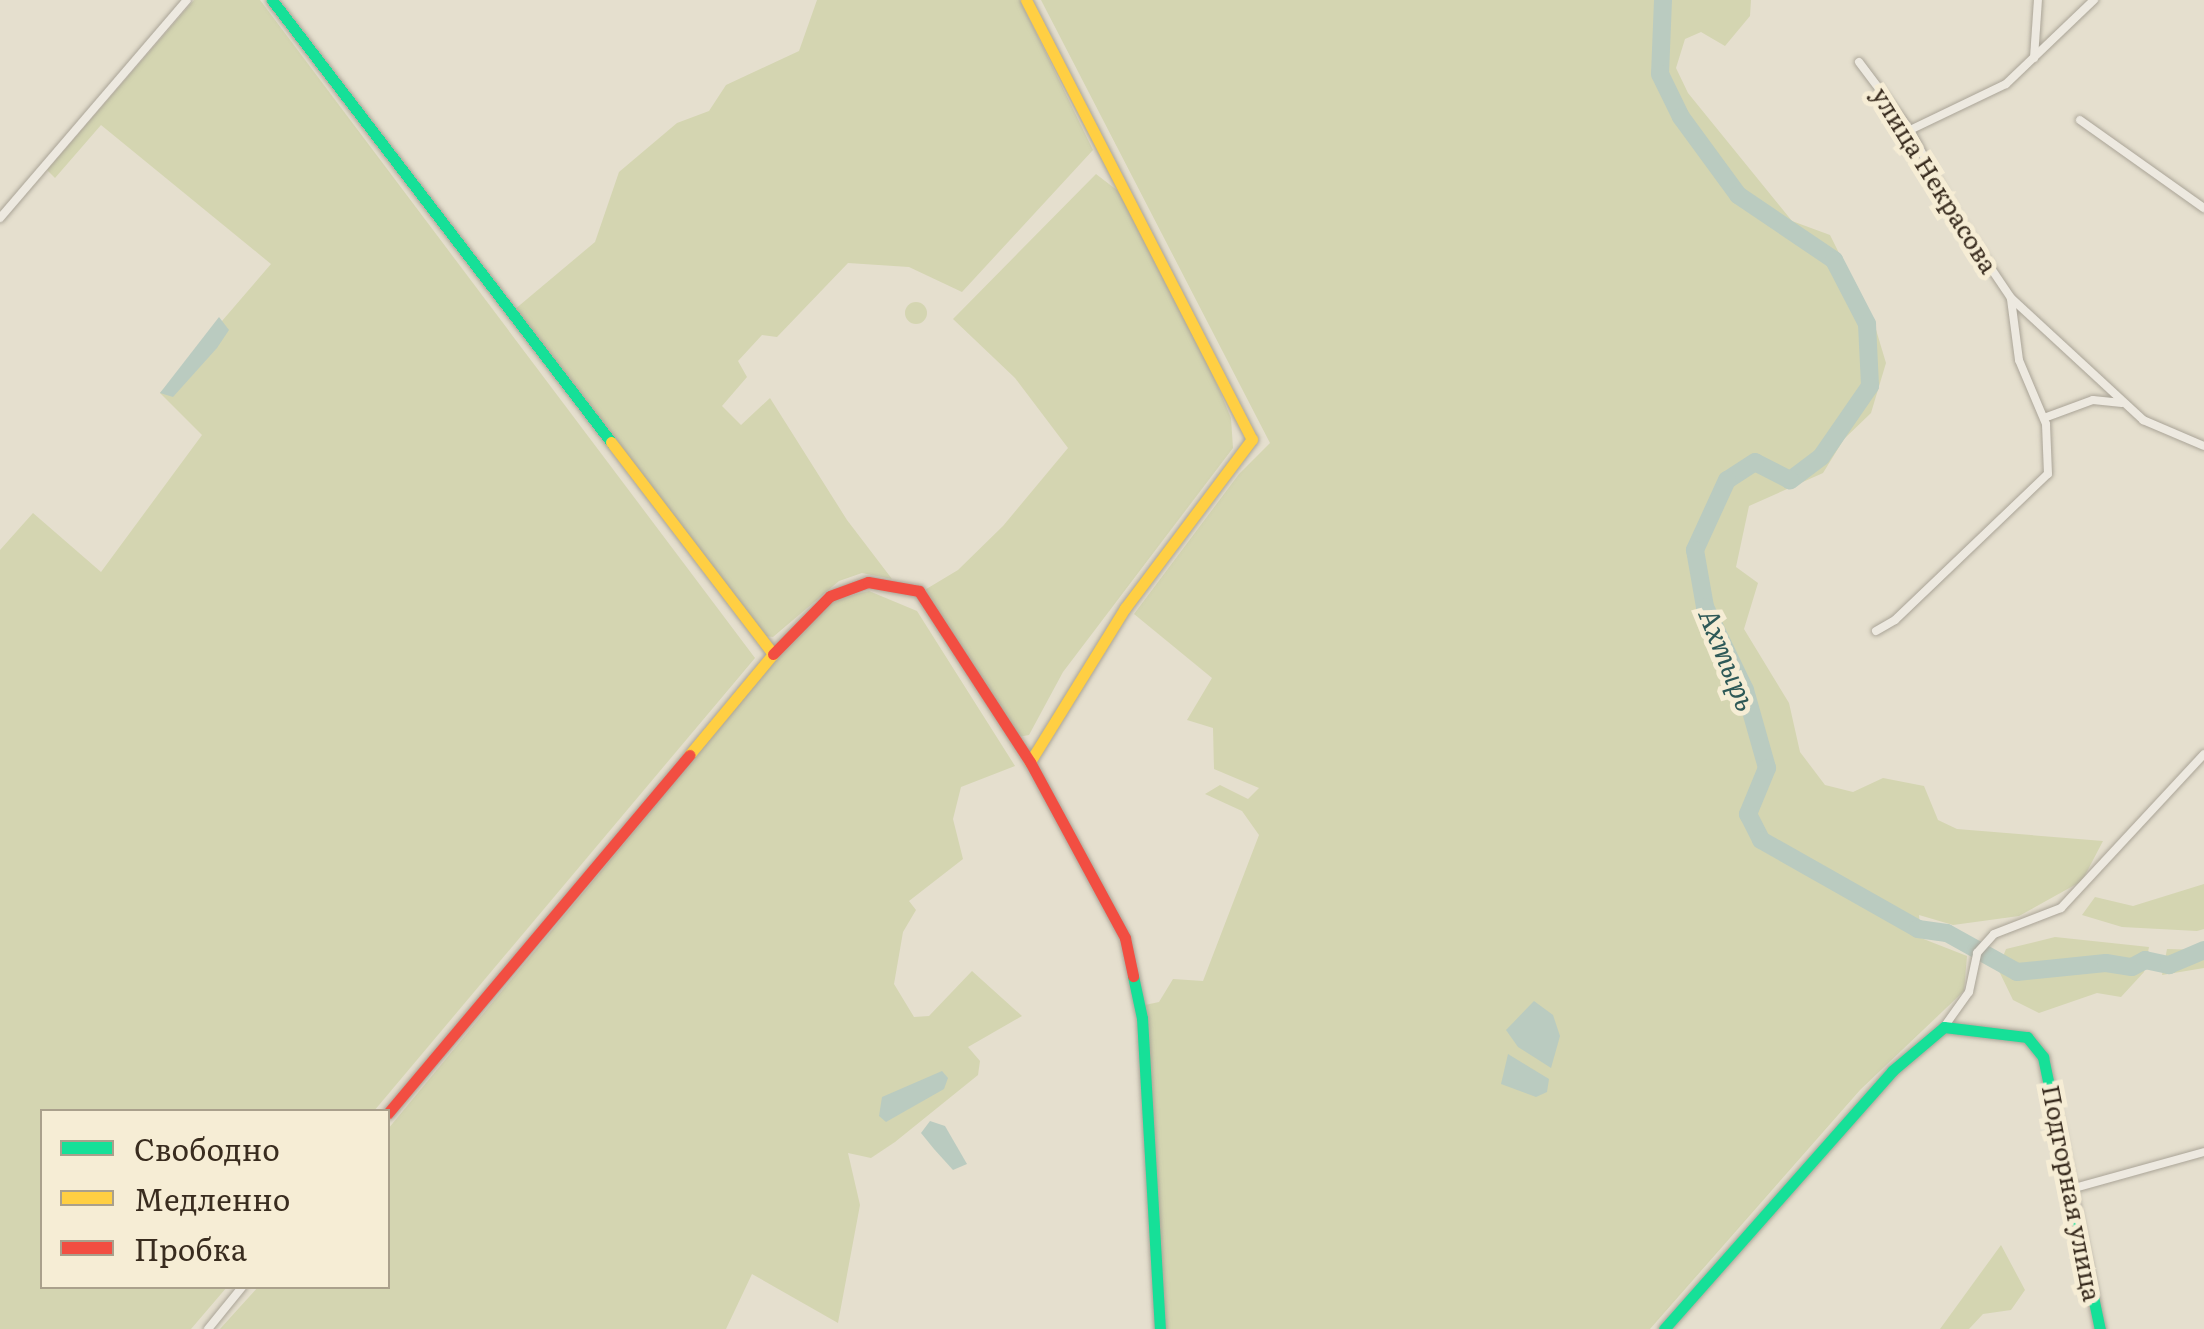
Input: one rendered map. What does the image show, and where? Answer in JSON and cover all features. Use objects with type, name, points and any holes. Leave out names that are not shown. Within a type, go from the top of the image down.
[{"type":"street","points":[[0,218],[187,0]]},
{"type":"street","points":[[272,0],[773,654]]},
{"type":"street","points":[[1026,0],[1252,439],[1125,608],[1030,762]]},
{"type":"street","points":[[2034,58],[2038,0]]},
{"type":"street","points":[[1910,130],[1956,113],[2034,58],[2094,0]]},
{"type":"street","name":"улица Некрасова","points":[[1859,62],[1910,130],[1953,212],[2010,298],[2143,420],[2204,446]]},
{"type":"street","points":[[2080,120],[2204,208]]},
{"type":"street","name":"улица Некрасова","points":[[1876,630],[1896,620],[2048,474],[2052,458],[2044,418],[2019,360],[2010,298]]},
{"type":"street","points":[[2044,418],[2093,400],[2122,403]]},
{"type":"street","points":[[390,1112],[773,654],[830,596],[868,582],[919,591],[1030,762],[1125,938],[1142,1018],[1160,1329]]},
{"type":"street","points":[[1664,1329],[1892,1071],[1944,1028],[1969,992],[1978,953],[1994,934],[2061,908],[2204,754]]},
{"type":"street","name":"Подгорная улица","points":[[1944,1028],[2027,1037],[2043,1057],[2067,1190],[2100,1329]]},
{"type":"street","points":[[2067,1190],[2204,1152]]},
{"type":"street","points":[[208,1329],[241,1289]]},
{"type":"green space","points":[[194,0],[260,0],[755,658],[376,1109],[40,1109],[40,1289],[225,1289],[191,1329],[0,1329],[0,550],[33,513],[101,572],[202,435],[160,393],[271,264],[101,125],[55,178],[47,170]]},
{"type":"green space","points":[[817,0],[1020,0],[1093,150],[962,292],[909,267],[848,263],[777,337],[762,335],[738,361],[747,377],[722,406],[741,425],[770,398],[847,520],[892,579],[862,573],[839,581],[773,637],[764,636],[514,310],[595,242],[619,172],[677,123],[709,111],[726,85],[799,51]]},
{"type":"green space","points":[[1041,0],[1751,0],[1750,16],[1725,46],[1701,32],[1685,39],[1676,68],[1688,93],[1792,221],[1830,235],[1874,323],[1886,363],[1871,413],[1844,439],[1823,473],[1749,506],[1736,567],[1758,583],[1744,629],[1789,703],[1800,752],[1825,785],[1853,792],[1883,778],[1924,786],[1938,820],[1957,829],[2103,841],[2082,881],[2019,916],[1953,925],[1919,915],[1921,938],[1967,956],[1964,991],[1860,1090],[1650,1329],[1165,1329],[1145,1005],[1159,1002],[1173,979],[1203,981],[1259,835],[1242,811],[1205,794],[1220,785],[1248,799],[1259,788],[1214,769],[1213,728],[1187,720],[1212,678],[1134,614],[1239,474],[1270,443]]},
{"type":"green space","points":[[1096,174],[1122,194],[1204,354],[1231,418],[1233,448],[1063,672],[1029,735],[1018,737],[923,591],[958,570],[1003,526],[1068,448],[1015,378],[953,319]]},
{"type":"green space","points":[[916,302],[924,305],[924,321],[916,324],[908,321],[905,313],[908,305]]},
{"type":"green space","points":[[869,591],[917,611],[1015,766],[961,787],[953,819],[963,859],[909,901],[916,910],[903,932],[894,984],[914,1017],[929,1016],[972,971],[1022,1016],[968,1047],[980,1061],[978,1075],[895,1142],[871,1158],[848,1153],[860,1205],[838,1323],[752,1274],[726,1329],[220,1329],[256,1289],[390,1289],[390,1127],[781,653],[832,600]]},
{"type":"green space","points":[[2204,884],[2204,929],[2197,931],[2122,927],[2082,915],[2095,897],[2133,906]]},
{"type":"green space","points":[[2055,937],[2149,947],[2144,972],[2121,997],[2097,993],[2039,1013],[2013,1000],[1998,969],[2006,949]]},
{"type":"green space","points":[[2167,949],[2204,950],[2204,968],[2162,975]]},
{"type":"green space","points":[[2001,1245],[2025,1290],[2011,1310],[1983,1314],[1969,1329],[1940,1329]]},
{"type":"shaded area","points":[[219,317],[229,330],[217,348],[173,397],[160,393]]},
{"type":"shaded area","points":[[1534,1001],[1553,1015],[1560,1036],[1551,1068],[1518,1047],[1506,1030]]},
{"type":"shaded area","points":[[1508,1054],[1549,1079],[1547,1092],[1536,1097],[1501,1084]]},
{"type":"shaded area","points":[[942,1071],[948,1078],[944,1089],[886,1122],[879,1116],[882,1097]]},
{"type":"shaded area","points":[[930,1121],[945,1126],[967,1164],[953,1170],[934,1149],[921,1133]]},
{"type":"waterway","name":"Ахтырь","points":[[1663,0],[1660,74],[1681,117],[1738,195],[1834,260],[1867,324],[1870,386],[1821,457],[1790,480],[1755,462],[1727,480],[1695,550],[1705,607],[1745,690],[1767,768],[1748,814],[1761,840],[1918,929],[1947,933],[2017,972],[2106,963],[2132,967],[2145,960],[2169,965],[2204,950]]},
{"type":"traffic: fast","points":[[272,0],[611,442]]},
{"type":"traffic: fast","points":[[1133,976],[1142,1018],[1160,1329]]},
{"type":"traffic: fast","points":[[1664,1329],[1892,1071],[1944,1027],[2027,1037],[2043,1057],[2100,1329]]},
{"type":"traffic: slow","points":[[1026,0],[1252,439],[1125,608],[1030,762]]},
{"type":"traffic: slow","points":[[611,442],[773,654],[689,755]]},
{"type":"traffic: jam","points":[[773,654],[830,596],[868,582],[919,591],[1030,762],[1125,938],[1133,976]]},
{"type":"traffic: jam","points":[[390,1111],[689,755]]}]
